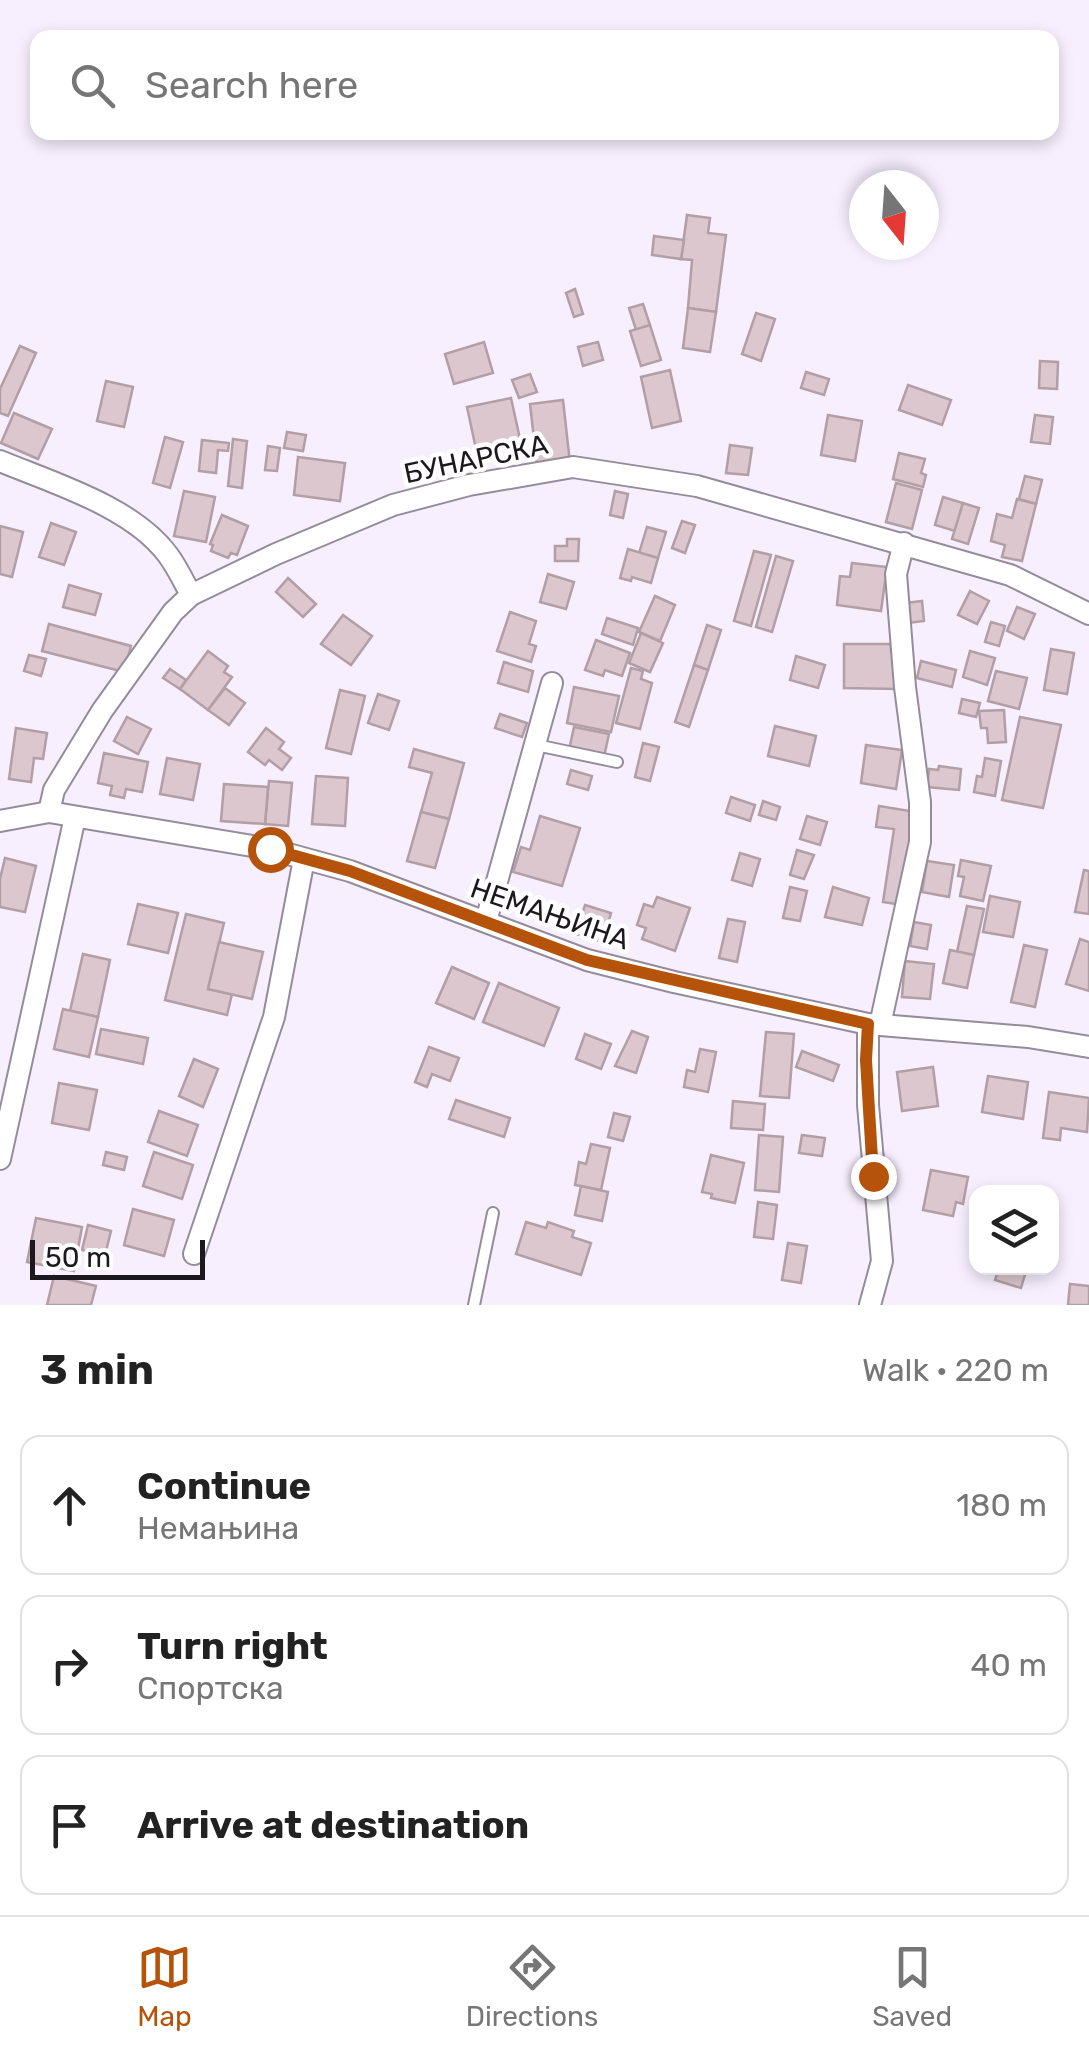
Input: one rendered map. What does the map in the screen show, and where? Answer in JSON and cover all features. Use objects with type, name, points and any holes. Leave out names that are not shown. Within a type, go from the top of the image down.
[{"type":"street","points":[[0,461],[108,506],[167,552],[191,595]]},
{"type":"street","name":"БУНАРСКА","points":[[49,812],[54,790],[102,711],[173,612],[191,595],[393,504],[469,485],[573,467],[697,486],[1010,575],[1089,614]]},
{"type":"street","points":[[870,1305],[882,1261],[867,1090],[874,1025],[920,842],[920,802],[904,687],[896,574],[904,543]]},
{"type":"street","points":[[486,921],[552,683]]},
{"type":"street","name":"НЕМАЊИНА","points":[[0,821],[49,812],[253,846],[350,871],[587,960],[874,1025],[1028,1037],[1089,1046]]},
{"type":"street","points":[[0,1159],[75,817]]},
{"type":"street","points":[[194,1254],[274,1016],[304,859]]},
{"type":"lane","points":[[536,744],[617,762]]},
{"type":"lane","points":[[474,1305],[493,1213]]},
{"type":"building","points":[[687,215],[710,218],[708,233],[726,235],[716,312],[688,308],[692,260],[681,259]]},
{"type":"building","points":[[654,236],[684,240],[681,259],[652,255]]},
{"type":"building","points":[[575,289],[583,314],[574,317],[566,293]]},
{"type":"building","points":[[643,304],[650,325],[636,330],[629,308]]},
{"type":"building","points":[[688,308],[716,312],[710,352],[683,348]]},
{"type":"building","points":[[756,313],[775,319],[761,361],[742,354]]},
{"type":"building","points":[[650,325],[661,360],[641,366],[630,331]]},
{"type":"building","points":[[484,342],[493,373],[454,384],[445,354]]},
{"type":"building","points":[[598,342],[603,360],[583,366],[578,347]]},
{"type":"building","points":[[20,346],[36,353],[8,416],[0,413],[0,389]]},
{"type":"building","points":[[1040,361],[1058,362],[1057,389],[1039,388]]},
{"type":"building","points":[[670,370],[681,421],[652,428],[641,377]]},
{"type":"building","points":[[806,372],[829,379],[824,395],[801,388]]},
{"type":"building","points":[[530,374],[537,392],[519,398],[512,380]]},
{"type":"building","points":[[106,381],[133,387],[124,427],[97,421]]},
{"type":"building","points":[[908,385],[951,400],[942,425],[899,410]]},
{"type":"building","points":[[511,398],[520,439],[476,449],[467,407]]},
{"type":"building","points":[[563,400],[570,463],[537,466],[530,404]]},
{"type":"building","points":[[14,413],[52,429],[38,459],[1,443]]},
{"type":"building","points":[[828,415],[862,421],[855,461],[821,455]]},
{"type":"building","points":[[1035,415],[1053,417],[1050,444],[1031,442]]},
{"type":"building","points":[[287,432],[306,435],[303,451],[284,448]]},
{"type":"building","points":[[165,437],[183,442],[170,488],[153,483]]},
{"type":"building","points":[[233,439],[247,441],[242,488],[228,486]]},
{"type":"building","points":[[202,440],[229,443],[228,451],[218,450],[216,473],[199,471]]},
{"type":"building","points":[[730,445],[752,448],[748,475],[726,473]]},
{"type":"building","points":[[268,446],[280,448],[277,471],[265,470]]},
{"type":"building","points":[[899,453],[925,459],[923,487],[893,479]]},
{"type":"building","points":[[298,457],[345,463],[340,501],[294,495]]},
{"type":"building","points":[[1025,476],[1042,480],[1036,504],[1019,499]]},
{"type":"building","points":[[896,483],[922,490],[912,529],[886,522]]},
{"type":"building","points":[[184,491],[215,497],[206,542],[174,536]]},
{"type":"building","points":[[615,491],[628,494],[623,518],[610,515]]},
{"type":"building","points":[[943,497],[963,503],[955,531],[935,525]]},
{"type":"building","points":[[1017,499],[1036,504],[1022,561],[1002,557],[1005,545],[991,541],[997,514],[1012,518]]},
{"type":"building","points":[[963,503],[979,508],[968,544],[952,539]]},
{"type":"building","points":[[222,515],[248,526],[237,555],[231,553],[228,558],[211,551],[210,544]]},
{"type":"building","points":[[682,521],[695,525],[685,553],[672,548]]},
{"type":"building","points":[[51,523],[76,532],[64,565],[39,557]]},
{"type":"building","points":[[0,526],[23,532],[12,577],[0,574]]},
{"type":"building","points":[[647,527],[666,532],[658,558],[639,553]]},
{"type":"building","points":[[567,539],[579,539],[578,561],[555,561],[555,546],[567,546]]},
{"type":"building","points":[[628,549],[658,558],[651,583],[620,578]]},
{"type":"building","points":[[754,551],[771,555],[751,626],[734,621]]},
{"type":"building","points":[[776,556],[793,561],[772,632],[756,627]]},
{"type":"building","points":[[852,563],[887,567],[881,611],[837,605],[840,576],[850,577]]},
{"type":"building","points":[[548,574],[574,582],[566,609],[540,602]]},
{"type":"building","points":[[288,578],[316,604],[303,617],[276,592]]},
{"type":"building","points":[[69,585],[101,594],[95,615],[63,607]]},
{"type":"building","points":[[970,591],[989,601],[977,624],[958,615]]},
{"type":"building","points":[[655,596],[675,605],[660,641],[639,632]]},
{"type":"building","points":[[922,601],[924,621],[907,623],[905,603]]},
{"type":"building","points":[[1017,607],[1035,614],[1024,639],[1007,631]]},
{"type":"building","points":[[510,612],[536,621],[529,644],[536,646],[531,662],[497,651]]},
{"type":"building","points":[[343,615],[372,636],[351,665],[321,644]]},
{"type":"building","points":[[607,618],[638,628],[633,645],[602,634]]},
{"type":"building","points":[[991,622],[1005,626],[999,646],[985,642]]},
{"type":"building","points":[[49,624],[131,646],[124,672],[42,651]]},
{"type":"building","points":[[707,625],[721,630],[708,670],[694,665]]},
{"type":"building","points":[[641,633],[663,643],[650,672],[629,663]]},
{"type":"building","points":[[596,640],[630,653],[622,676],[605,670],[603,676],[585,670]]},
{"type":"building","points":[[844,644],[891,644],[891,651],[897,651],[897,689],[844,688]]},
{"type":"building","points":[[1051,649],[1074,653],[1067,694],[1044,690]]},
{"type":"building","points":[[208,651],[228,666],[224,672],[232,677],[208,710],[180,689]]},
{"type":"building","points":[[970,651],[995,658],[987,685],[963,677]]},
{"type":"building","points":[[29,655],[46,659],[41,676],[24,671]]},
{"type":"building","points":[[796,656],[825,665],[818,688],[790,680]]},
{"type":"building","points":[[921,661],[956,670],[952,687],[917,678]]},
{"type":"building","points":[[504,662],[533,671],[528,692],[498,683]]},
{"type":"building","points":[[694,665],[708,670],[689,727],[675,722]]},
{"type":"building","points":[[631,668],[643,671],[641,679],[652,683],[640,729],[616,723]]},
{"type":"building","points":[[170,669],[186,680],[180,689],[163,678]]},
{"type":"building","points":[[996,671],[1027,678],[1019,709],[988,701]]},
{"type":"building","points":[[574,687],[619,696],[611,732],[567,723]]},
{"type":"building","points":[[225,688],[245,703],[229,725],[208,710]]},
{"type":"building","points":[[340,690],[365,696],[351,754],[326,748]]},
{"type":"building","points":[[378,694],[399,701],[389,730],[368,723]]},
{"type":"building","points":[[962,699],[980,703],[976,717],[959,713]]},
{"type":"building","points":[[1004,710],[1006,742],[988,743],[987,728],[981,728],[979,711]]},
{"type":"building","points":[[500,714],[527,723],[522,737],[495,728]]},
{"type":"building","points":[[127,717],[151,729],[138,754],[114,741]]},
{"type":"building","points":[[1020,717],[1061,725],[1043,808],[1002,800]]},
{"type":"building","points":[[775,726],[816,736],[809,766],[768,756]]},
{"type":"building","points":[[574,727],[609,734],[604,757],[569,750]]},
{"type":"building","points":[[16,728],[47,733],[43,759],[34,758],[31,782],[9,779]]},
{"type":"building","points":[[266,728],[284,742],[279,749],[291,758],[282,770],[269,760],[265,765],[248,752]]},
{"type":"building","points":[[643,743],[659,747],[650,781],[635,777]]},
{"type":"building","points":[[866,745],[902,750],[896,789],[861,783]]},
{"type":"building","points":[[414,749],[464,763],[449,819],[421,812],[432,773],[409,767]]},
{"type":"building","points":[[104,753],[148,762],[142,792],[126,789],[124,798],[110,795],[112,786],[98,783]]},
{"type":"building","points":[[167,758],[200,764],[193,800],[160,794]]},
{"type":"building","points":[[985,758],[1001,761],[995,796],[974,792]]},
{"type":"building","points":[[939,766],[961,769],[959,790],[927,787],[929,769],[938,770]]},
{"type":"building","points":[[571,770],[592,776],[588,790],[567,784]]},
{"type":"building","points":[[316,776],[348,778],[345,826],[312,824]]},
{"type":"building","points":[[269,781],[292,783],[288,826],[265,824]]},
{"type":"building","points":[[224,784],[268,787],[265,824],[221,821]]},
{"type":"building","points":[[731,797],[755,805],[750,821],[726,813]]},
{"type":"building","points":[[763,801],[780,807],[776,820],[759,815]]},
{"type":"building","points":[[879,806],[916,812],[902,905],[883,902],[894,829],[876,827]]},
{"type":"building","points":[[421,812],[449,819],[435,868],[407,861]]},
{"type":"building","points":[[540,816],[580,828],[562,886],[513,872],[521,847],[530,850]]},
{"type":"building","points":[[807,816],[827,822],[820,845],[800,839]]},
{"type":"building","points":[[797,850],[814,855],[804,879],[790,875]]},
{"type":"building","points":[[740,853],[760,859],[752,886],[732,880]]},
{"type":"building","points":[[5,858],[36,866],[25,912],[0,907]]},
{"type":"building","points":[[961,860],[991,866],[983,901],[960,896],[964,877],[958,876]]},
{"type":"building","points":[[927,861],[954,865],[949,897],[922,892]]},
{"type":"building","points":[[1084,870],[1089,871],[1089,914],[1075,912]]},
{"type":"building","points":[[790,887],[807,891],[800,921],[783,918]]},
{"type":"building","points":[[833,887],[869,898],[862,925],[825,917]]},
{"type":"building","points":[[990,896],[1020,902],[1013,937],[983,932]]},
{"type":"building","points":[[657,897],[690,908],[675,951],[642,939],[646,928],[637,925],[644,904],[653,907]]},
{"type":"building","points":[[138,904],[178,913],[168,953],[128,944]]},
{"type":"building","points":[[585,905],[611,913],[603,942],[576,934]]},
{"type":"building","points":[[967,906],[984,909],[974,955],[957,952]]},
{"type":"building","points":[[186,914],[224,923],[208,989],[232,994],[227,1015],[165,1000]]},
{"type":"building","points":[[728,919],[745,922],[737,962],[719,958]]},
{"type":"building","points":[[914,922],[931,925],[927,949],[910,946]]},
{"type":"building","points":[[1080,939],[1089,942],[1089,991],[1066,984]]},
{"type":"building","points":[[219,942],[263,952],[252,999],[208,989]]},
{"type":"building","points":[[1024,945],[1047,950],[1035,1007],[1011,1002]]},
{"type":"building","points":[[950,950],[974,955],[967,988],[943,983]]},
{"type":"building","points":[[83,954],[110,960],[98,1017],[70,1011]]},
{"type":"building","points":[[905,961],[934,964],[930,999],[902,997]]},
{"type":"building","points":[[452,967],[489,983],[474,1019],[436,1003]]},
{"type":"building","points":[[499,983],[559,1008],[544,1046],[483,1022]]},
{"type":"building","points":[[63,1009],[98,1017],[89,1057],[54,1049]]},
{"type":"building","points":[[101,1029],[148,1038],[143,1064],[96,1054]]},
{"type":"building","points":[[632,1031],[648,1037],[636,1073],[615,1066]]},
{"type":"building","points":[[766,1032],[794,1034],[789,1098],[760,1096]]},
{"type":"building","points":[[585,1034],[611,1044],[601,1069],[576,1059]]},
{"type":"building","points":[[429,1047],[459,1058],[450,1081],[432,1074],[427,1087],[415,1082]]},
{"type":"building","points":[[700,1049],[716,1052],[708,1092],[684,1087],[687,1070],[695,1072]]},
{"type":"building","points":[[802,1051],[839,1065],[833,1081],[796,1067]]},
{"type":"building","points":[[194,1059],[218,1069],[203,1107],[179,1096]]},
{"type":"building","points":[[933,1067],[938,1106],[902,1111],[897,1072]]},
{"type":"building","points":[[988,1076],[1028,1082],[1023,1119],[982,1112]]},
{"type":"building","points":[[59,1083],[97,1090],[89,1130],[52,1123]]},
{"type":"building","points":[[1049,1092],[1089,1098],[1087,1132],[1061,1128],[1060,1140],[1043,1138]]},
{"type":"building","points":[[456,1100],[510,1118],[504,1137],[449,1119]]},
{"type":"building","points":[[733,1101],[765,1104],[763,1130],[731,1128]]},
{"type":"building","points":[[159,1111],[198,1125],[187,1156],[148,1142]]},
{"type":"building","points":[[614,1113],[630,1117],[623,1141],[608,1137]]},
{"type":"building","points":[[759,1135],[783,1137],[779,1192],[755,1190]]},
{"type":"building","points":[[802,1135],[825,1138],[822,1156],[799,1153]]},
{"type":"building","points":[[591,1144],[610,1148],[601,1190],[575,1185],[579,1162],[586,1164]]},
{"type":"building","points":[[106,1152],[127,1157],[124,1170],[103,1165]]},
{"type":"building","points":[[154,1152],[193,1165],[182,1199],[143,1186]]},
{"type":"building","points":[[711,1155],[744,1163],[735,1203],[702,1192]]},
{"type":"building","points":[[931,1170],[968,1177],[963,1204],[956,1202],[953,1216],[923,1210]]},
{"type":"building","points":[[581,1186],[608,1192],[602,1221],[575,1215]]},
{"type":"building","points":[[758,1202],[777,1205],[773,1239],[754,1237]]},
{"type":"building","points":[[133,1209],[174,1220],[164,1256],[124,1245]]},
{"type":"building","points":[[36,1218],[82,1227],[74,1271],[27,1262]]},
{"type":"building","points":[[526,1222],[546,1228],[548,1222],[574,1231],[572,1237],[591,1243],[581,1275],[516,1254]]},
{"type":"building","points":[[88,1225],[111,1231],[105,1255],[82,1250]]},
{"type":"building","points":[[788,1243],[807,1246],[801,1283],[782,1280]]},
{"type":"building","points":[[997,1275],[1025,1275],[1021,1288],[995,1280]]},
{"type":"building","points":[[54,1276],[96,1286],[91,1305],[47,1305]]},
{"type":"building","points":[[1070,1284],[1089,1286],[1089,1305],[1068,1305]]},
{"type":"route","points":[[270,849],[350,871],[587,960],[868,1024],[866,1060],[873,1176]]}]
